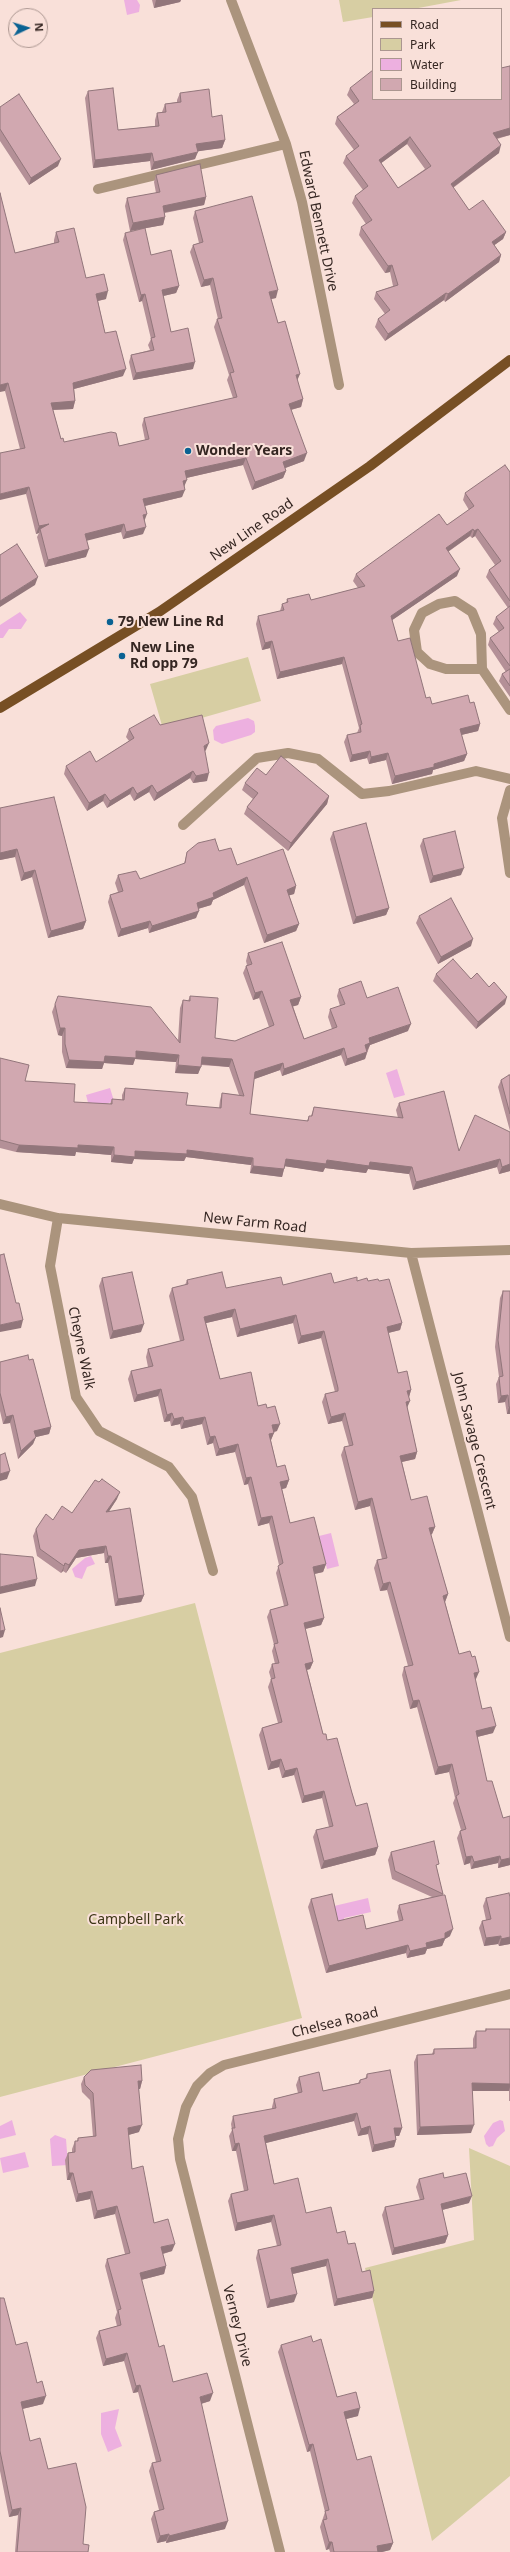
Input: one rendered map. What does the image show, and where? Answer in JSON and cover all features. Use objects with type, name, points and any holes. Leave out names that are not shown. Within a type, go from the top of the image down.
[{"type":"main road","name":"New Line Road","points":[[0,708],[158,612],[370,466],[510,360]]},
{"type":"street","name":"Edward Bennett Drive","points":[[231,0],[286,144],[302,202],[339,385]]},
{"type":"street","points":[[98,188],[286,144]]},
{"type":"street","points":[[482,669],[446,669],[430,664],[417,652],[414,630],[422,613],[438,604],[455,601],[472,612],[481,634],[482,669],[510,710]]},
{"type":"street","points":[[183,825],[257,758],[288,752],[318,760],[362,794],[389,791],[476,771],[510,779]]},
{"type":"street","points":[[510,790],[502,818],[510,873]]},
{"type":"street","name":"New Farm Road","points":[[0,1204],[58,1218],[411,1253],[510,1250]]},
{"type":"street","name":"Cheyne Walk","points":[[58,1218],[50,1266],[76,1397],[100,1430],[169,1467],[192,1497],[213,1571]]},
{"type":"street","name":"John Savage Crescent","points":[[411,1253],[510,1637]]},
{"type":"street","name":"Chelsea Road","points":[[186,2108],[197,2086],[210,2072],[224,2065],[510,1994]]},
{"type":"street","name":"Verney Drive","points":[[186,2108],[178,2139],[180,2159],[280,2552]]},
{"type":"green space","points":[[339,0],[461,0],[418,8],[372,8],[372,17],[343,22]]},
{"type":"green space","points":[[248,657],[261,701],[163,729],[150,684]]},
{"type":"green space","name":"Campbell Park","points":[[195,1603],[302,2018],[0,2097],[0,1653]]},
{"type":"green space","points":[[469,2148],[510,2166],[510,2476],[432,2541],[365,2268],[474,2240]]},
{"type":"water","points":[[124,0],[137,0],[140,5],[139,12],[127,15]]},
{"type":"water","points":[[20,612],[27,620],[21,629],[9,629],[3,638],[0,638],[0,625]]},
{"type":"water","points":[[248,718],[254,721],[255,726],[255,732],[251,735],[222,744],[214,740],[213,730],[216,726]]},
{"type":"water","points":[[397,1069],[405,1095],[394,1098],[386,1073]]},
{"type":"water","points":[[110,1088],[114,1101],[90,1110],[86,1095]]},
{"type":"water","points":[[331,1533],[339,1566],[327,1569],[319,1536]]},
{"type":"water","points":[[91,1556],[95,1564],[87,1567],[82,1579],[75,1577],[72,1569],[85,1558]]},
{"type":"water","points":[[368,1898],[371,1912],[344,1918],[345,1923],[338,1925],[334,1906]]},
{"type":"water","points":[[12,2120],[16,2135],[0,2139],[0,2126]]},
{"type":"water","points":[[500,2120],[503,2121],[505,2131],[497,2138],[493,2146],[489,2147],[486,2144],[484,2136],[493,2123]]},
{"type":"water","points":[[55,2135],[66,2139],[68,2165],[52,2166],[50,2139]]},
{"type":"water","points":[[25,2152],[29,2167],[3,2173],[0,2158]]},
{"type":"water","points":[[119,2409],[115,2428],[122,2446],[108,2452],[101,2434],[101,2413]]},
{"type":"building","points":[[510,66],[510,128],[493,133],[501,145],[451,184],[469,210],[483,200],[506,232],[492,242],[501,255],[448,294],[446,293],[388,334],[378,319],[390,310],[376,292],[398,285],[392,265],[388,266],[361,227],[372,220],[355,196],[368,186],[346,156],[359,146],[337,117],[359,101],[350,88],[372,71],[372,100],[502,100],[502,68]],"holes":[[[410,137],[431,166],[398,188],[379,160]]]},
{"type":"building","points":[[113,88],[118,130],[159,126],[157,113],[166,112],[165,104],[181,102],[180,93],[209,89],[212,117],[222,115],[225,140],[196,144],[198,152],[154,162],[152,153],[95,160],[88,91]]},
{"type":"building","points":[[19,94],[61,159],[31,178],[0,129],[0,107]]},
{"type":"building","points":[[200,164],[206,197],[163,206],[165,217],[133,223],[127,198],[160,192],[156,175]]},
{"type":"building","points":[[0,193],[15,253],[59,242],[56,232],[74,228],[86,278],[104,274],[108,291],[96,294],[105,333],[116,331],[126,369],[73,383],[75,401],[51,403],[61,439],[63,438],[64,442],[111,432],[116,433],[119,446],[149,439],[144,418],[237,397],[230,373],[234,372],[217,319],[222,318],[213,278],[204,280],[193,245],[203,242],[195,211],[252,196],[278,290],[269,292],[278,323],[285,321],[300,374],[296,375],[303,399],[289,404],[307,453],[283,462],[286,471],[255,482],[246,458],[185,471],[187,480],[183,481],[185,490],[143,499],[147,514],[143,515],[146,527],[126,532],[124,524],[85,534],[89,549],[48,560],[40,529],[49,524],[39,526],[29,487],[0,494],[0,453],[25,448],[8,383],[0,385]]},
{"type":"building","points":[[145,228],[151,255],[171,250],[179,286],[162,290],[171,332],[188,328],[195,362],[136,373],[131,355],[154,350],[151,338],[155,337],[145,294],[141,295],[125,233]]},
{"type":"building","points":[[505,465],[510,472],[510,601],[489,570],[501,561],[478,529],[474,531],[473,529],[446,548],[460,569],[391,616],[398,641],[410,638],[426,698],[430,697],[432,704],[468,695],[470,703],[474,702],[480,724],[460,729],[467,754],[434,764],[434,767],[395,776],[388,753],[371,757],[370,751],[352,755],[347,735],[361,732],[360,725],[362,724],[344,657],[280,672],[272,641],[265,643],[258,616],[284,610],[282,604],[288,602],[287,599],[309,594],[311,600],[365,586],[356,574],[439,514],[447,525],[474,506],[465,493]]},
{"type":"building","points":[[17,544],[38,577],[0,601],[0,555]]},
{"type":"building","points":[[510,606],[510,666],[490,638],[504,628],[496,617]]},
{"type":"building","points":[[510,669],[510,686],[502,674]]},
{"type":"building","points":[[154,715],[160,725],[202,715],[209,743],[204,746],[209,773],[196,776],[193,771],[157,793],[152,785],[137,794],[133,787],[110,801],[105,794],[89,803],[66,766],[90,751],[96,762],[134,738],[129,729]]},
{"type":"building","points":[[281,756],[329,796],[291,843],[247,807],[258,793],[245,783],[257,768],[266,775]]},
{"type":"building","points":[[54,797],[86,921],[51,931],[35,870],[24,873],[17,849],[0,853],[0,808]]},
{"type":"building","points":[[366,823],[389,908],[356,917],[333,832]]},
{"type":"building","points":[[455,831],[464,868],[433,876],[423,839]]},
{"type":"building","points":[[215,839],[219,851],[231,848],[237,865],[283,849],[296,886],[287,890],[299,924],[267,935],[247,877],[213,893],[214,897],[197,903],[199,911],[152,926],[150,921],[121,929],[110,895],[123,891],[118,875],[136,871],[140,879],[185,863],[187,852],[198,843]]},
{"type":"building","points":[[451,898],[473,939],[441,957],[419,916]]},
{"type":"building","points":[[282,942],[301,997],[290,1000],[304,1039],[337,1027],[330,1009],[345,1004],[339,989],[361,981],[367,998],[398,987],[411,1024],[369,1038],[370,1043],[365,1045],[367,1052],[347,1059],[344,1048],[284,1069],[283,1063],[255,1072],[250,1114],[308,1121],[309,1116],[312,1116],[314,1107],[403,1118],[399,1103],[444,1091],[459,1151],[475,1115],[510,1132],[510,1164],[502,1167],[500,1159],[416,1182],[412,1167],[370,1162],[369,1166],[327,1160],[326,1164],[286,1159],[284,1169],[253,1166],[253,1158],[187,1150],[187,1154],[135,1151],[135,1157],[114,1155],[114,1147],[78,1145],[78,1148],[19,1145],[0,1140],[0,1058],[29,1065],[25,1081],[75,1084],[74,1102],[112,1104],[112,1099],[124,1100],[125,1088],[188,1093],[186,1105],[221,1108],[222,1093],[244,1096],[232,1059],[202,1057],[201,1067],[178,1065],[179,1055],[136,1051],[136,1058],[105,1056],[104,1062],[69,1060],[65,1044],[65,1028],[60,1028],[55,1004],[58,996],[151,1007],[180,1043],[183,1000],[190,1001],[190,996],[218,998],[215,1038],[235,1041],[274,1025],[262,991],[255,993],[246,966],[252,964],[248,953]]},
{"type":"building","points":[[453,959],[471,979],[477,973],[489,987],[494,982],[507,997],[478,1022],[436,974]]},
{"type":"building","points":[[510,1075],[510,1114],[501,1080]]},
{"type":"building","points":[[4,1254],[16,1303],[19,1303],[23,1320],[0,1325],[0,1255]]},
{"type":"building","points":[[132,1272],[144,1324],[113,1331],[102,1278]]},
{"type":"building","points":[[222,1272],[226,1288],[281,1277],[283,1285],[331,1273],[334,1283],[357,1277],[357,1281],[367,1278],[368,1281],[389,1279],[402,1323],[387,1327],[398,1373],[407,1371],[411,1390],[407,1391],[410,1401],[406,1402],[417,1452],[400,1456],[411,1500],[427,1496],[435,1527],[429,1528],[448,1594],[443,1596],[459,1654],[470,1651],[472,1657],[475,1656],[479,1672],[474,1673],[482,1709],[491,1707],[496,1726],[476,1731],[487,1781],[492,1781],[503,1818],[510,1816],[510,1858],[501,1860],[500,1856],[474,1862],[472,1856],[466,1857],[460,1831],[466,1829],[456,1796],[459,1794],[452,1764],[438,1767],[419,1700],[413,1701],[404,1667],[413,1665],[390,1582],[383,1584],[377,1560],[387,1558],[372,1498],[358,1502],[344,1447],[353,1445],[345,1413],[331,1417],[325,1394],[338,1391],[338,1388],[324,1331],[301,1336],[296,1315],[240,1329],[235,1309],[204,1317],[220,1379],[251,1372],[258,1406],[266,1404],[267,1408],[275,1406],[280,1424],[272,1425],[274,1433],[269,1434],[277,1467],[285,1465],[289,1480],[280,1482],[290,1523],[314,1517],[326,1564],[313,1567],[324,1618],[304,1623],[313,1662],[305,1664],[323,1734],[326,1734],[327,1740],[337,1738],[356,1806],[367,1803],[378,1847],[324,1861],[316,1830],[333,1826],[324,1791],[304,1796],[297,1768],[285,1771],[281,1759],[271,1762],[262,1728],[282,1722],[271,1679],[275,1678],[272,1664],[279,1663],[274,1644],[278,1643],[270,1610],[288,1605],[278,1566],[283,1563],[272,1516],[261,1518],[251,1477],[246,1478],[238,1444],[219,1449],[215,1436],[210,1437],[205,1417],[184,1421],[183,1417],[174,1419],[172,1413],[167,1415],[161,1389],[137,1395],[131,1371],[153,1366],[148,1349],[184,1340],[172,1288],[188,1284],[187,1280]]},
{"type":"building","points":[[503,1291],[510,1291],[510,1407],[508,1395],[501,1396],[499,1377],[503,1376],[498,1340]]},
{"type":"building","points":[[28,1355],[29,1360],[33,1359],[51,1427],[34,1431],[36,1437],[21,1451],[13,1415],[6,1417],[0,1393],[0,1362]]},
{"type":"building","points":[[5,1453],[10,1471],[0,1474],[0,1455]]},
{"type":"building","points":[[102,1479],[120,1492],[106,1512],[130,1508],[144,1595],[118,1599],[111,1556],[108,1556],[106,1546],[79,1550],[69,1565],[65,1563],[64,1566],[40,1549],[36,1529],[46,1514],[53,1520],[62,1506],[72,1513],[95,1480],[99,1482]]},
{"type":"building","points":[[0,1554],[33,1557],[37,1579],[0,1587]]},
{"type":"building","points":[[0,1608],[5,1630],[0,1631]]},
{"type":"building","points":[[434,1841],[439,1864],[436,1865],[443,1894],[395,1871],[391,1852]]},
{"type":"building","points":[[509,1893],[510,1937],[501,1939],[501,1936],[486,1938],[482,1921],[491,1919],[486,1898]]},
{"type":"building","points":[[332,1894],[338,1921],[363,1915],[366,1929],[403,1920],[399,1905],[445,1895],[453,1929],[445,1933],[445,1938],[426,1943],[427,1947],[410,1951],[408,1945],[329,1966],[311,1899]]},
{"type":"building","points":[[486,2029],[510,2029],[510,2084],[472,2083],[474,2125],[420,2127],[417,2055],[434,2054],[434,2049],[476,2048],[476,2031],[486,2031]]},
{"type":"building","points":[[141,2065],[142,2081],[138,2081],[142,2125],[128,2128],[132,2169],[143,2166],[154,2223],[168,2219],[175,2244],[161,2247],[166,2266],[140,2273],[159,2347],[164,2345],[173,2382],[207,2373],[213,2393],[200,2397],[228,2521],[169,2536],[169,2534],[160,2536],[154,2512],[164,2509],[152,2463],[161,2461],[140,2385],[136,2386],[127,2353],[106,2359],[99,2331],[121,2325],[118,2310],[121,2309],[107,2259],[130,2253],[117,2206],[97,2211],[92,2191],[78,2194],[73,2173],[69,2173],[68,2153],[75,2152],[75,2141],[78,2141],[78,2138],[96,2136],[93,2093],[85,2085],[84,2077],[91,2070]]},
{"type":"building","points":[[390,2070],[402,2128],[394,2128],[396,2140],[374,2145],[370,2126],[361,2129],[357,2113],[264,2136],[274,2184],[298,2178],[306,2213],[331,2207],[337,2233],[345,2231],[348,2244],[355,2243],[362,2272],[370,2270],[374,2291],[337,2299],[328,2259],[291,2268],[297,2294],[270,2300],[258,2250],[281,2245],[274,2215],[237,2223],[231,2194],[248,2190],[239,2143],[235,2144],[232,2128],[235,2128],[233,2116],[276,2108],[274,2099],[302,2092],[299,2077],[319,2072],[323,2091],[360,2083],[360,2080],[367,2078],[367,2074]]},
{"type":"building","points":[[443,2173],[444,2178],[466,2173],[472,2196],[441,2204],[448,2235],[394,2248],[385,2207],[424,2199],[419,2179]]},
{"type":"building","points":[[0,2298],[4,2298],[16,2345],[27,2342],[37,2383],[42,2381],[46,2396],[21,2402],[30,2441],[40,2438],[48,2469],[76,2463],[86,2507],[83,2544],[89,2545],[88,2552],[17,2552],[21,2508],[12,2510],[0,2451]]},
{"type":"building","points":[[311,2336],[313,2342],[321,2339],[337,2397],[356,2392],[360,2408],[344,2412],[357,2460],[371,2456],[393,2543],[377,2546],[378,2552],[334,2552],[332,2542],[329,2542],[323,2520],[327,2519],[325,2511],[329,2510],[313,2444],[309,2445],[281,2345]]},
{"type":"place","name":"Wonder Years","points":[[188,451]]},
{"type":"place","name":"79 New Line Rd","points":[[110,622]]},
{"type":"place","name":"New Line Rd opp 79","points":[[122,656]]}]
